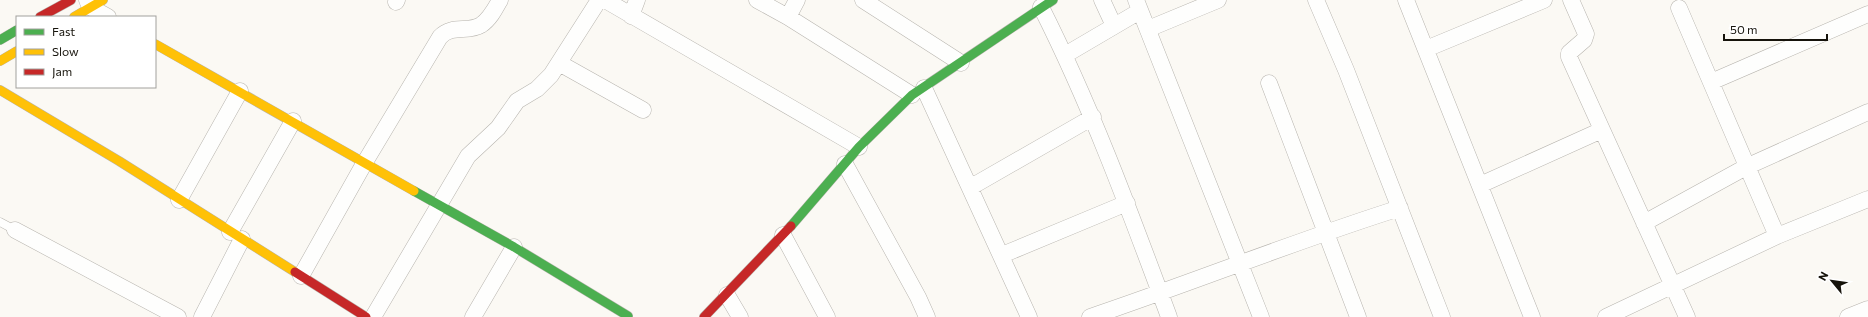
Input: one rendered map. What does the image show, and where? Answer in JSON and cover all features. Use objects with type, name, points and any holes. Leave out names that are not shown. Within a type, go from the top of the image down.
[{"type":"street","points":[[42,16],[71,0]]},
{"type":"street","points":[[301,276],[365,162],[440,37],[445,32],[452,29],[479,26],[491,15],[500,0]]},
{"type":"street","points":[[373,317],[472,151],[498,128],[517,102],[543,84],[559,63],[599,0]]},
{"type":"street","points":[[605,0],[637,5],[859,147]]},
{"type":"street","points":[[757,0],[918,91],[971,187],[1029,317]]},
{"type":"street","points":[[788,17],[797,0]]},
{"type":"street","points":[[863,0],[961,63]]},
{"type":"street","points":[[1102,0],[1114,26]]},
{"type":"street","points":[[1148,29],[1218,0]]},
{"type":"street","points":[[1316,0],[1346,70],[1442,317]]},
{"type":"street","points":[[1406,0],[1532,317]]},
{"type":"street","points":[[1426,49],[1544,0]]},
{"type":"street","points":[[1571,0],[1586,34],[1584,40],[1569,53],[1569,57],[1686,317]]},
{"type":"street","points":[[75,16],[93,2],[107,16]]},
{"type":"street","points":[[704,317],[727,295],[783,235],[859,147],[918,91],[1047,4],[1065,55],[1093,117],[1127,203],[1169,317]]},
{"type":"street","points":[[1065,55],[1114,26],[1138,5],[1262,317]]},
{"type":"street","points":[[1679,8],[1777,236]]},
{"type":"street","points":[[1711,82],[1868,14]]},
{"type":"street","points":[[0,40],[16,31]]},
{"type":"street","points":[[156,45],[514,247],[630,317]]},
{"type":"street","points":[[0,61],[16,52]]},
{"type":"street","points":[[559,63],[643,110]]},
{"type":"street","points":[[1269,83],[1358,317]]},
{"type":"street","points":[[0,90],[119,161],[366,317]]},
{"type":"street","points":[[179,200],[240,91]]},
{"type":"street","points":[[1644,223],[1746,166],[1868,112]]},
{"type":"street","points":[[971,187],[1093,117]]},
{"type":"street","points":[[202,317],[236,235],[293,121]]},
{"type":"street","points":[[1480,185],[1602,130]]},
{"type":"street","points":[[845,164],[918,297],[927,317]]},
{"type":"street","points":[[1606,317],[1672,284],[1777,236],[1868,199]]},
{"type":"street","points":[[1002,255],[1127,203]]},
{"type":"street","points":[[1090,317],[1160,293],[1326,231],[1400,208]]},
{"type":"street","points":[[15,230],[178,317]]},
{"type":"street","points":[[783,235],[827,317]]},
{"type":"street","points":[[473,317],[514,247]]},
{"type":"street","points":[[727,295],[740,317]]},
{"type":"street","points":[[1848,317],[1868,309]]},
{"type":"lane","points":[[0,222],[15,230]]},
{"type":"traffic: fast","points":[[791,226],[859,147],[912,95],[1053,0]]},
{"type":"traffic: fast","points":[[0,40],[16,31]]},
{"type":"traffic: fast","points":[[414,191],[514,247],[628,316]]},
{"type":"traffic: slow","points":[[76,16],[103,0]]},
{"type":"traffic: slow","points":[[156,45],[414,191]]},
{"type":"traffic: slow","points":[[0,61],[16,52]]},
{"type":"traffic: slow","points":[[0,90],[119,161],[295,272]]},
{"type":"traffic: jam","points":[[42,16],[71,0]]},
{"type":"traffic: jam","points":[[704,317],[791,226]]},
{"type":"traffic: jam","points":[[295,272],[366,317]]}]
